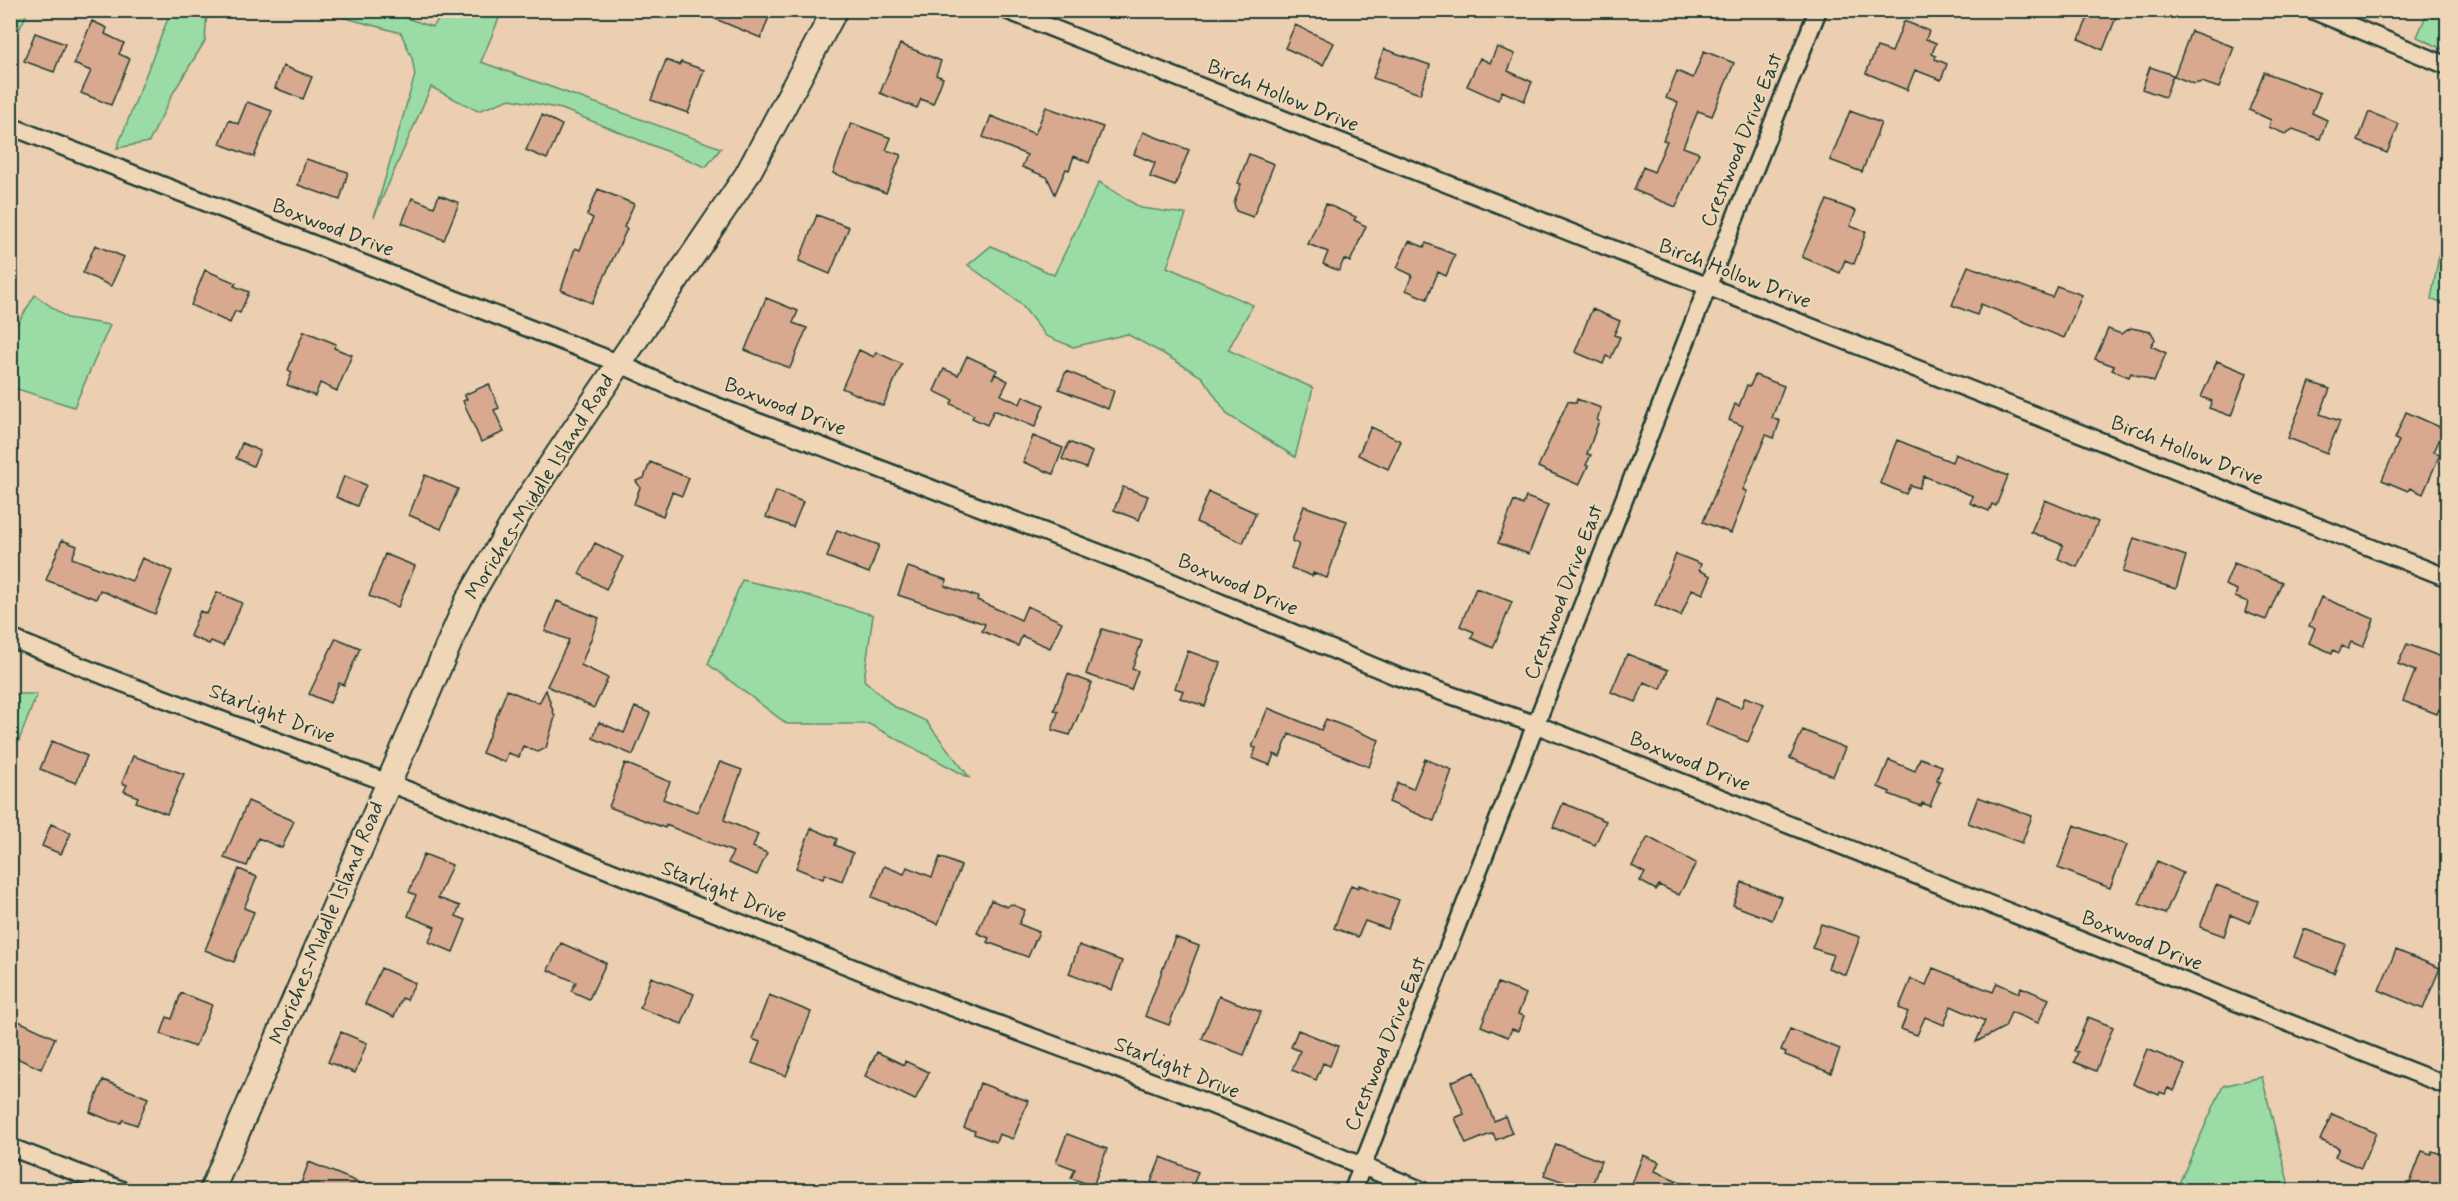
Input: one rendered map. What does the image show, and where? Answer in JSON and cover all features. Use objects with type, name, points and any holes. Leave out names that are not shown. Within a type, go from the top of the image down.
[{"type":"main road","name":"Moriches-Middle Island Road","points":[[213,1191],[448,642],[483,573],[618,363],[747,175],[835,10]]},
{"type":"street","name":"Birch Hollow Drive","points":[[1006,10],[2448,578]]},
{"type":"street","name":"Crestwood Drive East","points":[[1353,1191],[1818,10]]},
{"type":"street","points":[[2312,10],[2448,66]]},
{"type":"street","name":"Boxwood Drive","points":[[10,126],[618,363],[693,397],[1133,566],[1396,676],[1537,725],[2448,1086]]},
{"type":"street","name":"Starlight Drive","points":[[10,638],[388,783],[941,1002],[1185,1094],[1420,1191]]},
{"type":"street","points":[[10,1147],[122,1191]]},
{"type":"green space","points":[[10,11],[28,11],[11,47]]},
{"type":"green space","points":[[171,11],[207,11],[205,41],[173,93],[149,142],[117,148]]},
{"type":"green space","points":[[320,11],[386,11],[433,27],[444,11],[502,11],[481,62],[721,148],[706,167],[562,109],[510,99],[478,111],[431,87],[374,217],[415,75],[412,58],[401,33]]},
{"type":"green space","points":[[2428,11],[2447,11],[2447,51],[2417,37]]},
{"type":"green space","points":[[1099,182],[1141,208],[1186,214],[1167,267],[1253,305],[1228,350],[1313,388],[1295,457],[1228,415],[1202,377],[1164,354],[1127,334],[1073,347],[1046,336],[1019,302],[968,265],[991,246],[1054,275]]},
{"type":"green space","points":[[2447,229],[2448,306],[2431,299],[2441,244]]},
{"type":"green space","points":[[35,295],[67,318],[110,325],[74,407],[11,387],[11,334]]},
{"type":"green space","points":[[742,580],[796,592],[873,615],[864,680],[893,706],[926,721],[970,778],[869,724],[787,724],[708,664]]},
{"type":"green space","points":[[10,694],[37,694],[11,761]]},
{"type":"green space","points":[[2262,1077],[2290,1190],[2176,1190],[2223,1086]]},
{"type":"building","points":[[694,10],[760,10],[770,14],[761,38]]},
{"type":"building","points":[[2091,10],[2119,10],[2103,50],[2079,39]]},
{"type":"building","points":[[92,21],[107,28],[105,34],[124,43],[119,54],[130,59],[111,105],[81,93],[91,71],[74,64]]},
{"type":"building","points":[[1904,21],[1929,31],[1926,39],[1936,43],[1932,54],[1936,56],[1935,59],[1947,64],[1941,80],[1915,70],[1907,90],[1866,73],[1877,47],[1892,52]]},
{"type":"building","points":[[1295,25],[1334,43],[1323,65],[1285,48]]},
{"type":"building","points":[[2191,31],[2234,47],[2219,88],[2202,82],[2194,84],[2174,76]]},
{"type":"building","points":[[35,33],[65,44],[54,72],[24,61]]},
{"type":"building","points":[[900,44],[941,61],[936,75],[943,78],[933,104],[921,99],[917,108],[880,93]]},
{"type":"building","points":[[1497,47],[1515,54],[1508,71],[1532,82],[1524,101],[1502,91],[1498,100],[1467,86],[1480,58],[1490,63]]},
{"type":"building","points":[[1384,49],[1430,65],[1420,94],[1373,78]]},
{"type":"building","points":[[1704,51],[1734,63],[1712,116],[1698,111],[1683,147],[1699,153],[1676,207],[1634,190],[1643,167],[1654,172],[1667,141],[1663,140],[1678,103],[1666,98],[1677,71],[1693,78]]},
{"type":"building","points":[[666,60],[679,65],[681,62],[704,70],[688,113],[651,100]]},
{"type":"building","points":[[283,66],[312,77],[303,99],[275,88]]},
{"type":"building","points":[[2150,67],[2173,75],[2165,97],[2142,89]]},
{"type":"building","points":[[2264,72],[2320,93],[2312,113],[2327,120],[2320,139],[2293,129],[2285,134],[2269,127],[2271,120],[2249,110]]},
{"type":"building","points":[[247,102],[272,111],[254,157],[220,144],[229,120],[238,124]]},
{"type":"building","points":[[1046,107],[1103,127],[1089,163],[1074,156],[1055,194],[1047,177],[1022,167],[1027,155],[983,137],[991,116],[1035,134]]},
{"type":"building","points":[[1850,111],[1881,123],[1862,172],[1830,160]]},
{"type":"building","points":[[2369,112],[2399,124],[2387,153],[2358,141]]},
{"type":"building","points":[[542,115],[562,125],[547,159],[526,150]]},
{"type":"building","points":[[851,123],[891,138],[886,150],[901,155],[886,193],[833,173]]},
{"type":"building","points":[[1143,132],[1189,150],[1175,186],[1150,177],[1155,163],[1134,154]]},
{"type":"building","points":[[1249,154],[1274,164],[1253,217],[1236,211],[1234,203],[1241,184],[1238,183]]},
{"type":"building","points":[[306,159],[348,172],[340,200],[298,185]]},
{"type":"building","points":[[598,189],[634,204],[624,227],[627,229],[592,303],[561,290],[575,248],[580,250],[593,218],[587,215]]},
{"type":"building","points":[[439,195],[459,203],[444,240],[402,223],[412,198],[434,207]]},
{"type":"building","points":[[1827,200],[1856,211],[1850,226],[1866,232],[1854,264],[1845,260],[1840,273],[1802,257]]},
{"type":"building","points":[[1326,204],[1356,217],[1354,220],[1366,226],[1350,262],[1344,259],[1339,271],[1323,264],[1328,252],[1308,244]]},
{"type":"building","points":[[817,215],[849,227],[830,274],[799,261]]},
{"type":"building","points":[[1409,241],[1424,247],[1426,243],[1455,255],[1446,276],[1438,272],[1427,299],[1406,290],[1412,275],[1397,268]]},
{"type":"building","points":[[95,245],[124,257],[111,286],[83,273]]},
{"type":"building","points":[[1968,266],[2052,297],[2057,286],[2082,295],[2064,338],[1981,304],[1977,315],[1952,305]]},
{"type":"building","points":[[205,270],[236,283],[234,286],[249,292],[240,313],[235,311],[230,323],[191,305]]},
{"type":"building","points":[[766,298],[798,311],[793,323],[807,328],[790,368],[745,350]]},
{"type":"building","points":[[1592,309],[1620,321],[1614,335],[1620,337],[1611,358],[1606,356],[1603,364],[1575,352]]},
{"type":"building","points":[[2131,328],[2151,332],[2155,339],[2151,346],[2166,353],[2154,382],[2131,373],[2129,377],[2112,370],[2114,366],[2095,359],[2108,329],[2121,334]]},
{"type":"building","points":[[304,331],[336,344],[334,348],[352,355],[337,391],[320,383],[315,396],[287,385],[292,372],[288,370]]},
{"type":"building","points":[[859,350],[874,357],[876,352],[902,364],[883,406],[842,388]]},
{"type":"building","points":[[967,356],[997,370],[992,379],[995,374],[1008,381],[1001,395],[1020,404],[1023,396],[1044,405],[1035,427],[994,410],[987,425],[972,418],[974,415],[951,404],[953,400],[934,391],[944,369],[958,375]]},
{"type":"building","points":[[2217,361],[2247,373],[2231,416],[2209,408],[2212,401],[2201,397]]},
{"type":"building","points":[[1066,371],[1114,391],[1108,409],[1059,389]]},
{"type":"building","points":[[1755,375],[1784,386],[1772,418],[1780,421],[1774,438],[1766,435],[1743,490],[1747,491],[1731,533],[1703,522],[1743,426],[1729,420],[1735,404],[1739,406],[1747,385],[1750,386]]},
{"type":"building","points":[[2310,382],[2330,389],[2320,414],[2340,421],[2327,453],[2288,438]]},
{"type":"building","points":[[489,384],[499,408],[494,410],[504,432],[481,442],[463,401],[467,399],[464,395]]},
{"type":"building","points":[[1577,399],[1601,408],[1597,420],[1599,421],[1587,454],[1591,455],[1586,465],[1588,466],[1579,485],[1538,467],[1568,401],[1576,403]]},
{"type":"building","points":[[2406,412],[2444,429],[2434,452],[2440,454],[2423,494],[2410,488],[2408,491],[2382,480],[2399,441],[2395,439]]},
{"type":"building","points":[[1371,427],[1401,441],[1388,469],[1358,455]]},
{"type":"building","points":[[1033,436],[1063,448],[1053,474],[1023,462]]},
{"type":"building","points":[[1897,440],[1952,462],[1955,454],[2008,476],[1996,506],[1992,504],[1989,511],[1970,503],[1973,496],[1924,476],[1919,488],[1910,485],[1906,494],[1880,483]]},
{"type":"building","points":[[1069,442],[1092,452],[1086,468],[1062,459]]},
{"type":"building","points":[[242,443],[260,451],[253,466],[236,458]]},
{"type":"building","points":[[650,462],[689,478],[682,496],[672,492],[663,516],[634,504],[640,487],[636,481],[644,478]]},
{"type":"building","points":[[425,475],[458,489],[441,529],[409,515]]},
{"type":"building","points":[[344,476],[366,485],[357,506],[336,497]]},
{"type":"building","points":[[1123,487],[1148,496],[1139,520],[1114,510]]},
{"type":"building","points":[[776,491],[803,502],[793,527],[766,517]]},
{"type":"building","points":[[1209,492],[1256,513],[1243,543],[1196,522]]},
{"type":"building","points":[[1526,497],[1548,505],[1529,554],[1498,543],[1514,501],[1523,505]]},
{"type":"building","points":[[2045,500],[2098,522],[2077,567],[2058,559],[2063,545],[2031,532]]},
{"type":"building","points":[[1304,506],[1347,521],[1327,578],[1313,573],[1312,576],[1291,568],[1299,544],[1292,541]]},
{"type":"building","points":[[837,530],[879,545],[869,573],[827,557]]},
{"type":"building","points":[[2134,538],[2186,556],[2176,589],[2123,572]]},
{"type":"building","points":[[62,540],[77,546],[72,558],[132,581],[142,558],[172,571],[155,614],[100,590],[96,599],[46,580]]},
{"type":"building","points":[[595,543],[623,557],[606,589],[579,574]]},
{"type":"building","points":[[385,554],[415,566],[398,607],[369,596]]},
{"type":"building","points":[[1676,554],[1701,564],[1699,570],[1711,576],[1703,594],[1692,589],[1681,616],[1655,605]]},
{"type":"building","points":[[2234,563],[2282,582],[2266,620],[2245,612],[2248,602],[2235,597],[2237,590],[2225,585]]},
{"type":"building","points":[[908,567],[947,580],[945,586],[978,597],[977,600],[1021,620],[1027,606],[1062,622],[1050,648],[1022,636],[1018,646],[982,631],[985,624],[898,595]]},
{"type":"building","points":[[1476,588],[1512,602],[1493,648],[1471,638],[1474,632],[1460,626]]},
{"type":"building","points":[[217,592],[242,603],[223,646],[211,641],[209,644],[190,636],[200,611],[207,614]]},
{"type":"building","points":[[2321,597],[2374,619],[2363,647],[2351,642],[2348,649],[2342,646],[2339,653],[2333,650],[2332,653],[2309,643],[2315,628],[2309,626]]},
{"type":"building","points":[[557,601],[599,618],[581,665],[608,678],[594,708],[547,686],[569,640],[545,631]]},
{"type":"building","points":[[1102,629],[1142,641],[1132,669],[1138,671],[1131,690],[1086,674]]},
{"type":"building","points":[[336,638],[360,648],[344,685],[339,683],[330,703],[309,694]]},
{"type":"building","points":[[2407,644],[2444,658],[2442,662],[2448,664],[2448,713],[2439,709],[2437,714],[2403,701],[2415,671],[2398,664]]},
{"type":"building","points":[[1188,651],[1221,663],[1205,706],[1180,698],[1183,691],[1175,688]]},
{"type":"building","points":[[1627,654],[1668,670],[1661,689],[1644,682],[1636,702],[1611,692]]},
{"type":"building","points":[[1068,674],[1092,683],[1070,735],[1052,730],[1058,712],[1054,710]]},
{"type":"building","points":[[507,690],[539,703],[546,690],[555,717],[546,748],[538,752],[523,746],[519,757],[508,753],[505,762],[482,753]]},
{"type":"building","points":[[1745,697],[1764,704],[1748,742],[1706,725],[1716,698],[1741,708]]},
{"type":"building","points":[[635,707],[650,713],[633,755],[593,738],[599,722],[624,733]]},
{"type":"building","points":[[1268,708],[1321,730],[1326,719],[1379,740],[1369,767],[1289,734],[1280,757],[1274,754],[1270,765],[1252,758],[1256,748],[1252,747]]},
{"type":"building","points":[[1803,730],[1845,748],[1833,776],[1790,758]]},
{"type":"building","points":[[52,741],[87,756],[76,783],[40,769]]},
{"type":"building","points":[[133,756],[184,774],[167,814],[136,802],[138,797],[124,791],[127,785],[122,783]]},
{"type":"building","points":[[1920,758],[1942,766],[1937,780],[1940,781],[1930,806],[1922,803],[1921,806],[1889,794],[1890,792],[1878,787],[1889,760],[1915,771]]},
{"type":"building","points":[[1425,759],[1452,770],[1434,821],[1389,802],[1398,783],[1413,789]]},
{"type":"building","points":[[720,762],[742,770],[724,820],[758,834],[753,847],[767,853],[757,875],[728,863],[733,852],[666,825],[665,828],[609,807],[625,763],[670,782],[663,799],[697,812]]},
{"type":"building","points":[[1978,797],[2032,816],[2022,843],[1968,823]]},
{"type":"building","points":[[248,801],[294,821],[282,848],[258,838],[247,866],[224,858]]},
{"type":"building","points":[[1563,803],[1606,821],[1595,845],[1553,827]]},
{"type":"building","points":[[51,824],[71,833],[61,854],[42,846]]},
{"type":"building","points":[[2074,825],[2127,845],[2110,888],[2058,868]]},
{"type":"building","points":[[811,828],[837,839],[835,845],[853,853],[842,881],[825,874],[823,879],[796,868]]},
{"type":"building","points":[[1648,837],[1696,863],[1679,895],[1659,885],[1656,890],[1640,881],[1645,873],[1632,866]]},
{"type":"building","points":[[424,854],[452,865],[438,898],[460,906],[456,916],[466,920],[453,952],[429,942],[435,927],[408,916],[416,895],[409,892]]},
{"type":"building","points":[[940,857],[961,866],[938,924],[872,897],[884,866],[904,874],[907,867],[932,877]]},
{"type":"building","points":[[2157,861],[2183,873],[2165,914],[2139,904]]},
{"type":"building","points":[[239,869],[257,877],[244,908],[254,912],[234,962],[205,950]]},
{"type":"building","points":[[1742,882],[1781,897],[1772,920],[1733,905]]},
{"type":"building","points":[[1351,885],[1358,888],[1359,885],[1399,900],[1388,929],[1365,921],[1358,937],[1334,928]]},
{"type":"building","points":[[2216,885],[2258,901],[2250,923],[2231,915],[2224,936],[2200,927]]},
{"type":"building","points":[[991,900],[1007,907],[1011,904],[1025,910],[1019,924],[1039,932],[1028,957],[987,942],[989,938],[977,933]]},
{"type":"building","points":[[1821,924],[1860,937],[1846,975],[1828,968],[1833,955],[1812,948]]},
{"type":"building","points":[[2304,929],[2345,944],[2334,973],[2294,957]]},
{"type":"building","points":[[1175,937],[1199,946],[1169,1025],[1145,1016]]},
{"type":"building","points":[[561,943],[606,963],[589,999],[571,991],[576,982],[548,970]]},
{"type":"building","points":[[1079,945],[1122,961],[1112,990],[1069,974]]},
{"type":"building","points":[[2396,950],[2440,968],[2423,1009],[2379,990]]},
{"type":"building","points":[[381,968],[415,983],[407,1000],[402,998],[394,1017],[365,1004]]},
{"type":"building","points":[[1933,968],[1993,992],[1997,983],[2019,993],[2021,987],[2049,999],[2038,1023],[2011,1012],[2005,1027],[1976,1042],[1985,1021],[1951,1006],[1944,1025],[1925,1017],[1917,1035],[1901,1029],[1908,1012],[1899,1008],[1911,979],[1926,985]]},
{"type":"building","points":[[651,977],[694,994],[682,1024],[640,1008]]},
{"type":"building","points":[[1498,983],[1526,994],[1518,1014],[1524,1016],[1518,1031],[1512,1029],[1508,1037],[1481,1026]]},
{"type":"building","points":[[181,993],[212,1005],[195,1047],[161,1034],[167,1017],[172,1019]]},
{"type":"building","points":[[769,995],[811,1012],[786,1076],[752,1063],[760,1042],[752,1039]]},
{"type":"building","points":[[1219,996],[1261,1012],[1244,1055],[1202,1039]]},
{"type":"building","points":[[10,1017],[55,1038],[41,1069],[10,1055]]},
{"type":"building","points":[[2088,1017],[2113,1027],[2096,1071],[2074,1062],[2078,1052],[2074,1051]]},
{"type":"building","points":[[1790,1029],[1840,1049],[1831,1073],[1785,1055],[1786,1052],[1781,1050]]},
{"type":"building","points":[[1298,1030],[1338,1046],[1330,1066],[1323,1063],[1316,1080],[1292,1070],[1300,1051],[1291,1047]]},
{"type":"building","points":[[341,1032],[367,1043],[355,1073],[328,1062]]},
{"type":"building","points":[[2147,1049],[2185,1065],[2174,1091],[2168,1088],[2165,1094],[2160,1092],[2159,1095],[2133,1084]]},
{"type":"building","points":[[877,1052],[904,1065],[905,1061],[929,1072],[915,1100],[865,1076]]},
{"type":"building","points":[[1474,1072],[1494,1121],[1505,1116],[1512,1133],[1496,1140],[1493,1133],[1466,1144],[1455,1118],[1464,1114],[1451,1082]]},
{"type":"building","points":[[103,1080],[148,1098],[137,1125],[123,1120],[121,1123],[111,1121],[90,1112]]},
{"type":"building","points":[[980,1083],[1028,1101],[1013,1139],[999,1134],[996,1142],[964,1128]]},
{"type":"building","points":[[2332,1114],[2376,1133],[2361,1168],[2335,1157],[2339,1148],[2320,1140]]},
{"type":"building","points":[[1067,1134],[1107,1149],[1093,1186],[1071,1178],[1075,1169],[1056,1162]]},
{"type":"building","points":[[1556,1144],[1601,1161],[1590,1191],[1544,1175]]},
{"type":"building","points":[[2422,1151],[2431,1154],[2432,1151],[2448,1156],[2448,1191],[2407,1191]]},
{"type":"building","points":[[1643,1155],[1659,1162],[1655,1171],[1701,1191],[1629,1191]]},
{"type":"building","points":[[1161,1157],[1198,1172],[1191,1191],[1173,1191],[1151,1182]]},
{"type":"building","points":[[309,1162],[377,1190],[377,1191],[298,1191]]}]
